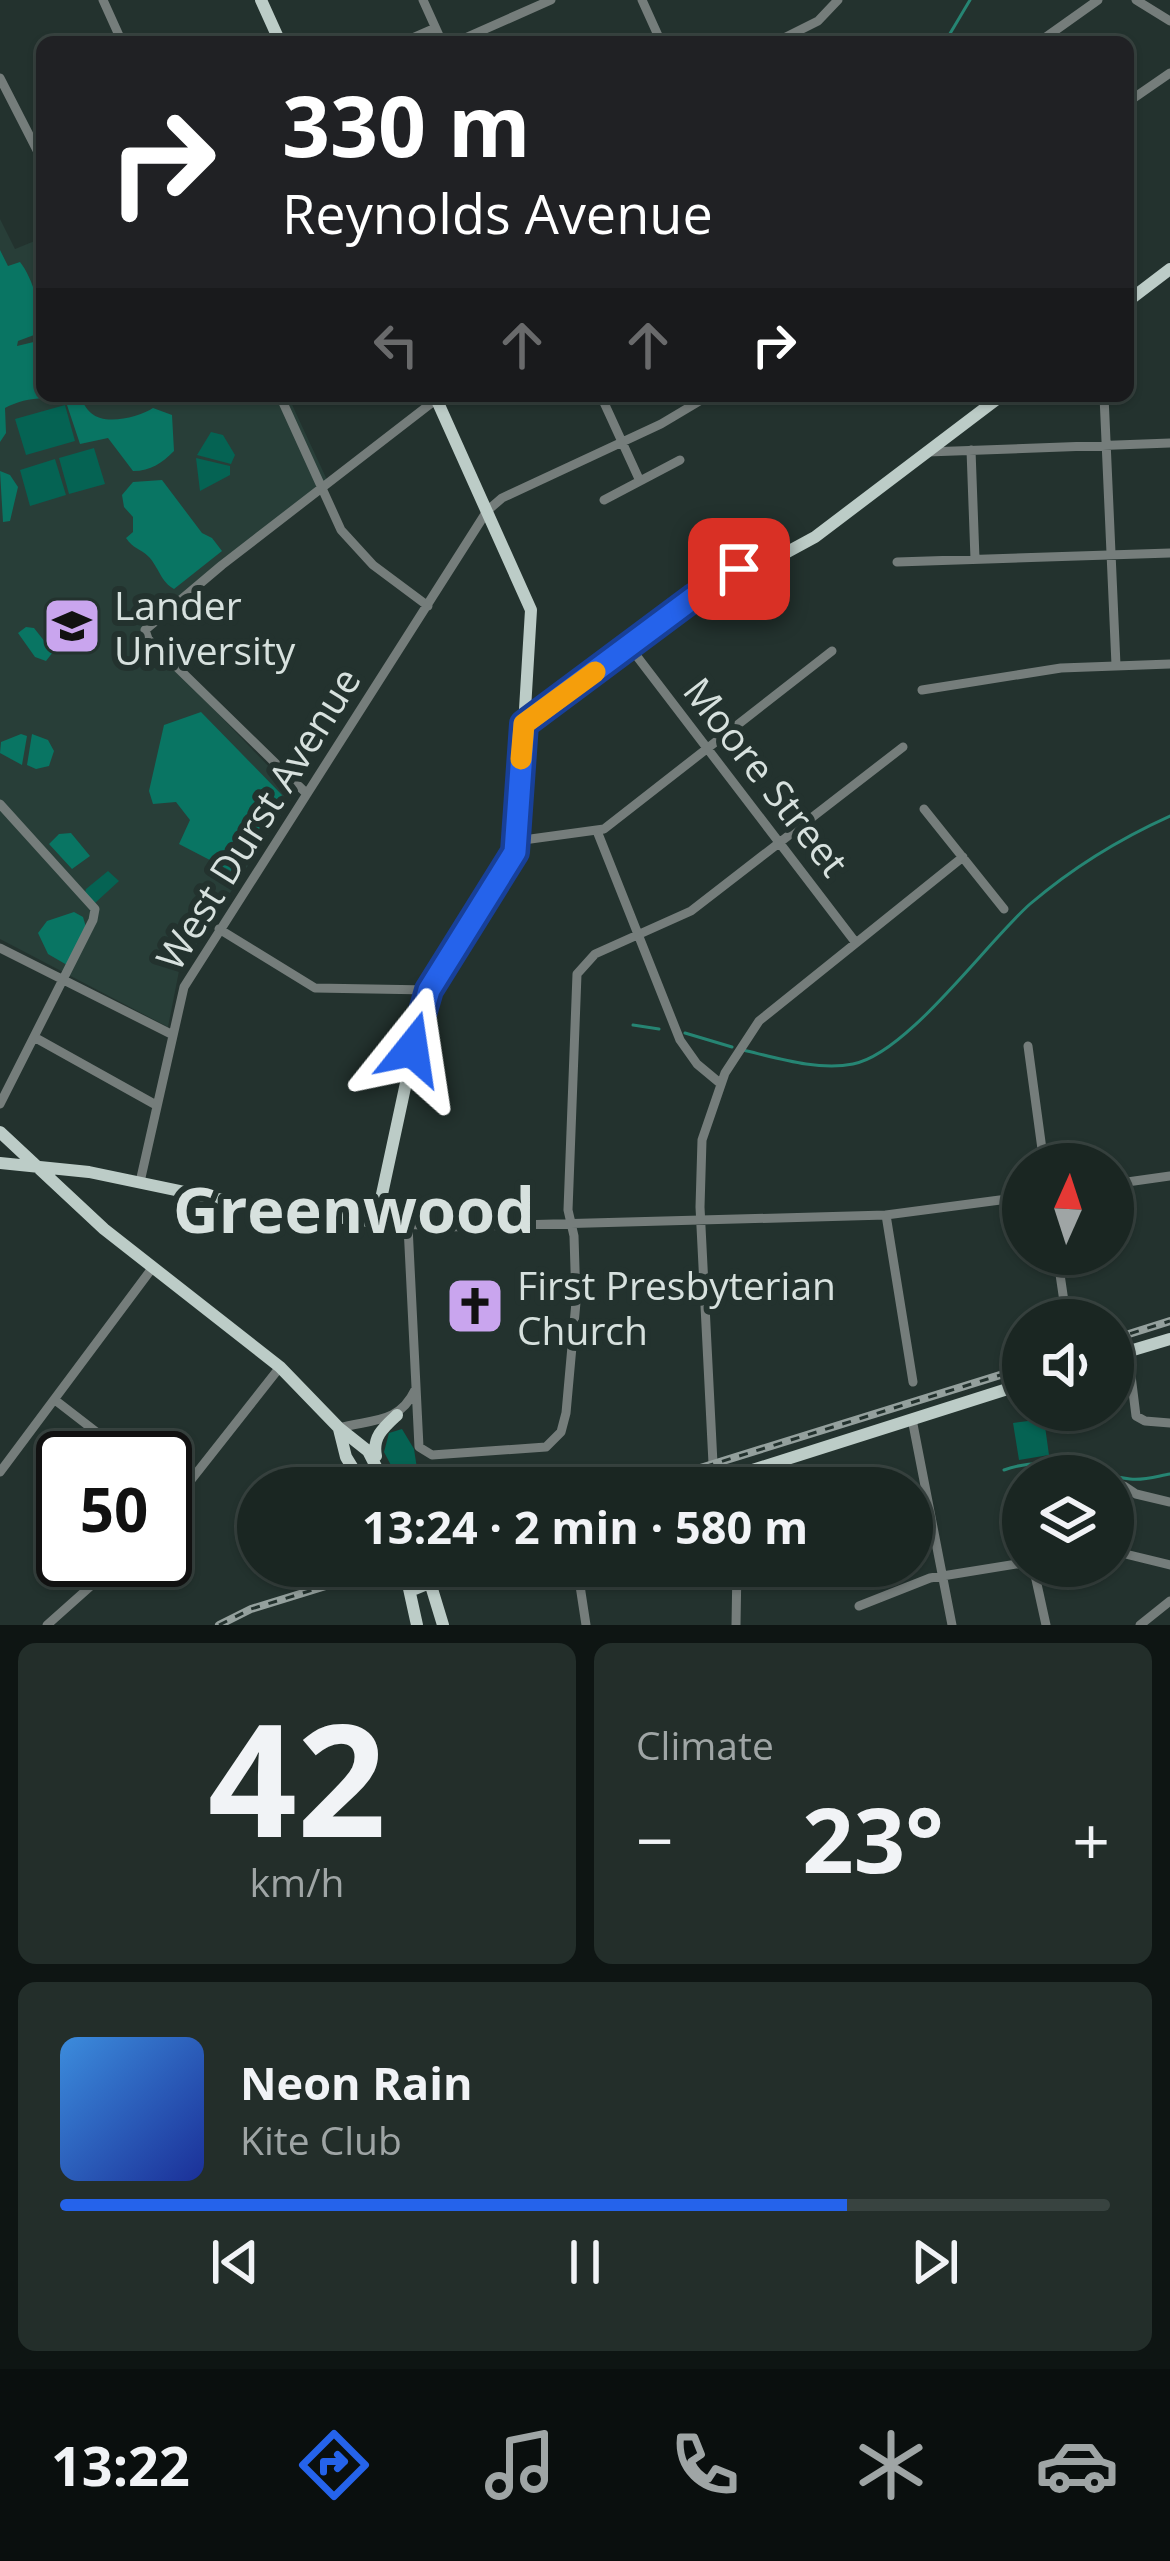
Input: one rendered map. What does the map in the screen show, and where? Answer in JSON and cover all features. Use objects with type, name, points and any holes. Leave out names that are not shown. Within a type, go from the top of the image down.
[{"type":"main road","points":[[261,0],[277,36]]},
{"type":"main road","points":[[1134,296],[1170,269]]},
{"type":"main road","points":[[0,1163],[36,1164],[256,1207],[376,1222],[429,990],[509,867],[516,842],[531,610],[439,402]]},
{"type":"main road","points":[[524,724],[730,573],[807,543],[993,402]]},
{"type":"main road","points":[[0,1132],[75,1204],[280,1367],[339,1428],[368,1450],[376,1467]]},
{"type":"main road","points":[[1134,1349],[1170,1339]]},
{"type":"main road","points":[[769,1467],[1002,1391]]},
{"type":"main road","points":[[380,1467],[374,1446],[379,1432],[397,1415]]},
{"type":"main road","points":[[339,1428],[352,1467]]},
{"type":"main road","points":[[409,1587],[417,1625]]},
{"type":"main road","points":[[432,1587],[443,1625]]},
{"type":"street","points":[[103,0],[119,36]]},
{"type":"street","points":[[423,0],[439,36]]},
{"type":"street","points":[[470,36],[551,0]]},
{"type":"street","points":[[642,0],[658,36]]},
{"type":"street","points":[[791,36],[818,21],[838,0]]},
{"type":"street","points":[[1047,36],[1098,0]]},
{"type":"street","points":[[1136,0],[1170,21]]},
{"type":"street","points":[[417,36],[435,28]]},
{"type":"street","points":[[1134,98],[1170,73]]},
{"type":"street","points":[[0,78],[36,148]]},
{"type":"street","points":[[283,402],[336,521],[362,555],[428,605]]},
{"type":"street","points":[[307,793],[148,639],[145,630],[431,402]]},
{"type":"street","points":[[604,402],[639,479]]},
{"type":"street","points":[[487,511],[502,497],[622,443],[697,402]]},
{"type":"street","points":[[1104,402],[1116,665]]},
{"type":"street","points":[[927,452],[1170,442]]},
{"type":"street","points":[[971,450],[975,559]]},
{"type":"street","points":[[604,500],[680,460]]},
{"type":"street","name":"West Durst Avenue","points":[[140,1182],[184,987],[487,511]]},
{"type":"street","points":[[896,562],[1170,553]]},
{"type":"street","name":"Moore Street","points":[[629,646],[856,943]]},
{"type":"street","points":[[516,842],[597,832],[832,651]]},
{"type":"street","points":[[922,690],[1061,668],[1170,664]]},
{"type":"street","points":[[408,1226],[419,1447],[432,1455],[542,1449],[560,1432],[566,1413],[576,1302],[570,1224],[575,980],[592,956],[691,911],[903,747]]},
{"type":"street","points":[[0,804],[95,910],[0,1104]]},
{"type":"street","points":[[924,808],[1004,908]]},
{"type":"street","points":[[597,832],[680,1040],[697,1064],[721,1084]]},
{"type":"street","points":[[714,1467],[701,1221],[702,1141],[721,1084],[759,1021],[963,857]]},
{"type":"street","points":[[219,929],[315,988],[429,990]]},
{"type":"street","points":[[0,947],[171,1034]]},
{"type":"street","points":[[34,1037],[156,1105]]},
{"type":"street","points":[[1028,1046],[1041,1143]]},
{"type":"street","points":[[1134,1181],[1170,1176]]},
{"type":"street","points":[[376,1222],[408,1226],[570,1224],[886,1215],[1002,1200]]},
{"type":"street","points":[[886,1215],[913,1382]]},
{"type":"street","points":[[0,1472],[4,1457],[55,1400],[153,1267]]},
{"type":"street","points":[[192,1479],[280,1367]]},
{"type":"street","points":[[339,1428],[397,1415],[415,1389]]},
{"type":"street","points":[[55,1400],[95,1431]]},
{"type":"street","points":[[1134,1400],[1136,1416],[1170,1423]]},
{"type":"street","points":[[912,1419],[952,1625]]},
{"type":"street","points":[[1134,1493],[1170,1502]]},
{"type":"street","points":[[1134,1556],[1170,1564]]},
{"type":"street","points":[[859,1606],[943,1574],[1002,1566]]},
{"type":"street","points":[[46,1625],[89,1587]]},
{"type":"street","points":[[580,1587],[586,1625]]},
{"type":"street","points":[[736,1625],[737,1587]]},
{"type":"street","points":[[1038,1587],[1046,1625]]},
{"type":"street","points":[[1140,1625],[1170,1601]]},
{"type":"shaded area","name":"Lander University","points":[[0,219],[15,249],[36,240],[36,402],[291,402],[328,482],[142,629],[295,794],[179,971],[168,1027],[0,939]]},
{"type":"green space","points":[[0,250],[8,266],[20,262],[36,295],[36,334],[18,341],[17,346],[36,341],[36,400],[5,408],[6,433],[0,442]]},
{"type":"green space","points":[[66,402],[83,402],[97,417],[113,420],[153,408],[172,415],[174,451],[151,468],[133,471],[108,438],[80,444]]},
{"type":"green space","points":[[65,405],[75,441],[26,455],[15,419]]},
{"type":"green space","points":[[211,432],[223,435],[235,455],[231,464],[197,455]]},
{"type":"green space","points":[[94,448],[105,484],[69,494],[59,458]]},
{"type":"green space","points":[[196,458],[230,466],[230,475],[200,491]]},
{"type":"green space","points":[[55,459],[66,495],[30,506],[20,470]]},
{"type":"green space","points":[[0,471],[10,475],[18,487],[10,521],[3,522]]},
{"type":"green space","points":[[162,480],[202,533],[222,551],[174,589],[149,557],[126,538],[133,532],[133,517],[122,495],[133,482]]},
{"type":"green space","points":[[34,628],[53,652],[46,661],[35,657],[18,633]]},
{"type":"green space","points":[[201,712],[282,795],[231,871],[179,844],[190,820],[176,802],[153,804],[149,791],[164,725]]},
{"type":"green space","points":[[32,734],[48,740],[54,751],[49,766],[27,765]]},
{"type":"green space","points":[[27,736],[22,765],[0,753],[1,742]]},
{"type":"green space","points":[[71,833],[90,856],[72,869],[49,844],[59,834]]},
{"type":"green space","points":[[108,871],[119,881],[95,903],[86,889]]},
{"type":"green space","points":[[74,912],[83,917],[86,927],[67,965],[48,954],[38,933],[47,921]]},
{"type":"green space","points":[[402,1429],[414,1449],[417,1467],[392,1467],[384,1452],[389,1433]]},
{"type":"green space","points":[[1014,1431],[1046,1431],[1049,1455],[1018,1455]]},
{"type":"waterway","points":[[949,36],[970,0]]},
{"type":"waterway","points":[[743,1050],[826,1066],[874,1056],[921,1019],[1046,891],[1097,855],[1170,816]]},
{"type":"waterway","points":[[633,1025],[659,1029]]},
{"type":"waterway","points":[[685,1033],[732,1047]]},
{"type":"waterway","points":[[1134,1479],[1170,1474]]},
{"type":"railway","points":[[1134,1332],[1170,1321]]},
{"type":"railway","points":[[704,1467],[1002,1375]]},
{"type":"railway","points":[[219,1625],[251,1609],[322,1587]]},
{"type":"slow traffic","points":[[521,759],[524,724],[595,672]]},
{"type":"place","name":"Lander University","points":[[72,626]]},
{"type":"place","name":"First Presbyterian Church","points":[[475,1306]]},
{"type":"district","name":"Greenwood","points":[[354,1208]]},
{"type":"route","points":[[412,1049],[429,990],[515,852],[524,724],[739,569]]}]
